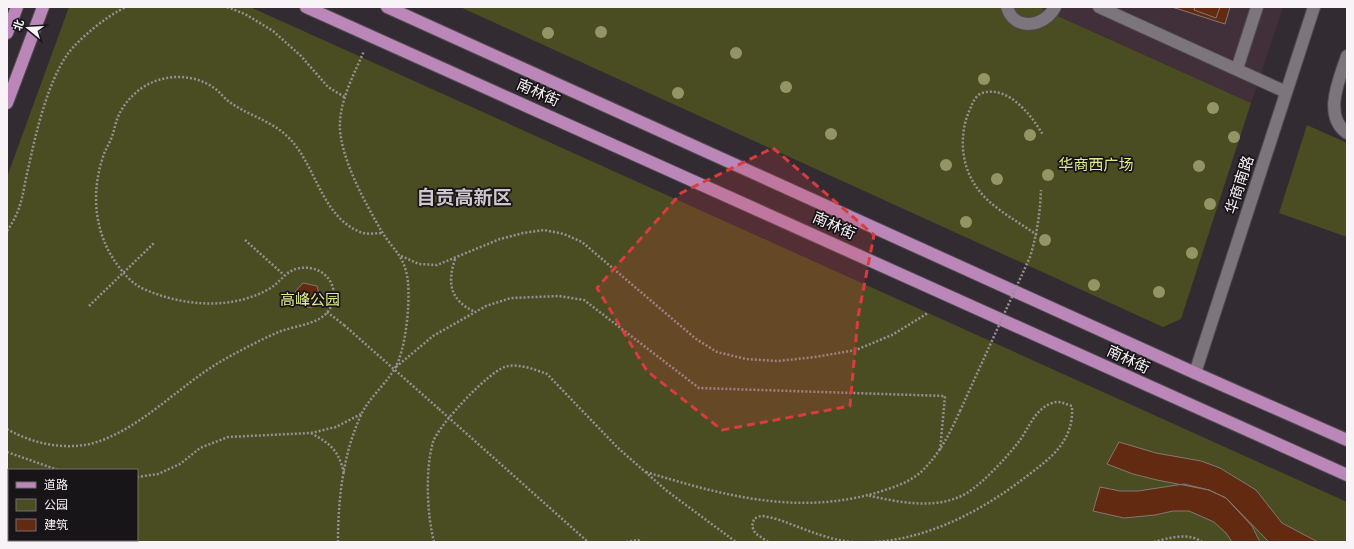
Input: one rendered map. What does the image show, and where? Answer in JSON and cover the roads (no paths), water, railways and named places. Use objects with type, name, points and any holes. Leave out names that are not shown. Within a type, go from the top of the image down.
[{"type":"main road","points":[[7,33],[17,7]]},
{"type":"main road","points":[[7,103],[43,7]]},
{"type":"main road","name":"南林街","points":[[306,7],[1347,475]]},
{"type":"main road","name":"南林街","points":[[387,7],[408,11],[1195,373],[1347,440]]},
{"type":"street","points":[[1007,7],[1013,18],[1030,25],[1046,20],[1055,7]]},
{"type":"street","points":[[1100,7],[1286,92]]},
{"type":"street","points":[[1237,69],[1257,7]]},
{"type":"street","name":"华商南路","points":[[1195,373],[1314,7]]},
{"type":"street","points":[[1347,56],[1334,98],[1334,109],[1338,120],[1347,133]]},
{"type":"district","name":"自贡高新区","points":[[464,198]]},
{"type":"park label","name":"华商西广场","points":[[1096,165]]},
{"type":"park label","name":"高峰公园","points":[[310,300]]}]
